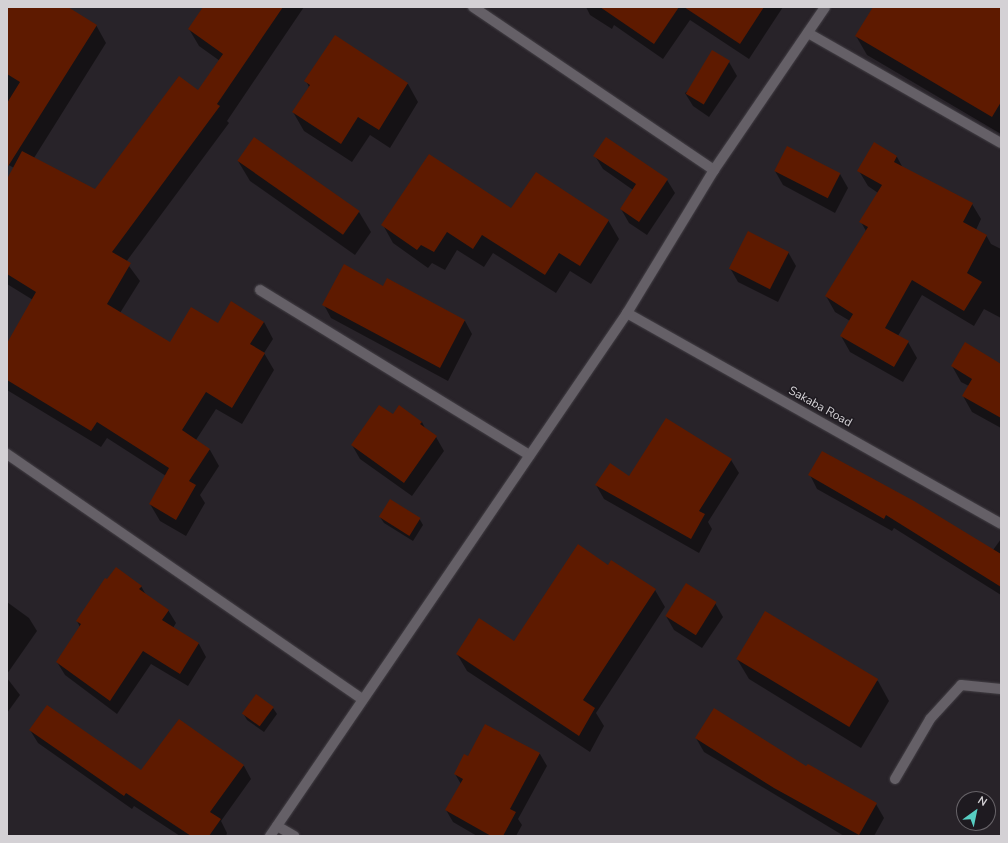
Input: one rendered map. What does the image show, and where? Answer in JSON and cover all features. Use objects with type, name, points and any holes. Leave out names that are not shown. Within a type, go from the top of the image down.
[{"type":"street","points":[[473,7],[714,170]]},
{"type":"street","points":[[270,836],[362,699],[627,313],[714,170],[825,7]]},
{"type":"street","points":[[808,33],[1001,143]]},
{"type":"street","points":[[260,290],[529,455]]},
{"type":"street","name":"Sakaba Road","points":[[627,313],[1001,524]]},
{"type":"street","points":[[7,454],[362,699]]},
{"type":"street","points":[[895,779],[930,719],[961,685],[1001,689]]},
{"type":"street","points":[[277,826],[294,836]]},
{"type":"building","points":[[7,7],[68,7],[97,25],[7,168],[7,103],[20,82],[7,74]]},
{"type":"building","points":[[203,7],[283,7],[217,104],[220,106],[112,252],[131,263],[107,304],[170,342],[191,307],[218,323],[231,301],[264,322],[250,344],[265,353],[232,408],[206,392],[182,430],[210,449],[189,481],[196,485],[176,520],[149,504],[169,468],[97,422],[91,431],[7,380],[7,343],[36,292],[7,274],[7,179],[22,151],[95,189],[179,76],[198,90],[223,54],[188,29]]},
{"type":"building","points":[[600,7],[679,7],[654,44]]},
{"type":"building","points":[[684,7],[764,7],[740,44]]},
{"type":"building","points":[[873,7],[1001,7],[1001,102],[992,117],[855,36]]},
{"type":"building","points":[[335,35],[408,83],[379,130],[358,117],[341,144],[292,112],[310,85],[304,81]]},
{"type":"building","points":[[712,50],[730,61],[704,105],[686,94]]},
{"type":"building","points":[[254,137],[360,211],[343,235],[237,161]]},
{"type":"building","points":[[606,137],[668,179],[639,222],[620,209],[636,184],[593,156]]},
{"type":"building","points":[[874,142],[897,156],[894,162],[973,203],[963,222],[987,235],[967,273],[982,282],[964,311],[912,280],[885,328],[909,341],[894,367],[840,336],[853,314],[825,296],[868,227],[859,222],[882,185],[857,171]]},
{"type":"building","points":[[787,146],[840,173],[828,198],[774,171]]},
{"type":"building","points":[[429,154],[511,208],[536,172],[609,220],[580,266],[559,253],[545,275],[482,235],[473,249],[447,232],[434,252],[421,245],[417,250],[381,225]]},
{"type":"building","points":[[748,231],[789,252],[770,289],[729,268]]},
{"type":"building","points":[[344,264],[383,286],[387,278],[465,320],[440,368],[322,305]]},
{"type":"building","points":[[965,342],[1001,364],[1001,418],[962,396],[972,379],[951,366]]},
{"type":"building","points":[[379,405],[393,414],[399,405],[422,422],[420,424],[437,436],[404,483],[351,445]]},
{"type":"building","points":[[666,418],[732,459],[699,511],[705,514],[691,539],[595,485],[610,463],[629,476]]},
{"type":"building","points":[[822,451],[914,501],[1001,554],[1001,587],[886,515],[884,519],[808,475]]},
{"type":"building","points":[[390,499],[421,518],[409,536],[379,517]]},
{"type":"building","points":[[578,544],[608,565],[611,560],[656,589],[583,700],[595,708],[579,736],[456,654],[479,618],[514,641]]},
{"type":"building","points":[[116,567],[142,586],[139,589],[169,610],[162,620],[199,643],[180,674],[143,651],[110,701],[56,662],[81,624],[76,621],[105,578],[107,579]]},
{"type":"building","points":[[686,583],[717,602],[696,635],[665,616]]},
{"type":"building","points":[[765,611],[878,679],[849,727],[736,659]]},
{"type":"building","points":[[256,694],[274,707],[260,726],[242,713]]},
{"type":"building","points":[[47,705],[141,770],[179,719],[244,765],[210,812],[221,819],[209,836],[191,836],[126,793],[124,796],[29,730]]},
{"type":"building","points":[[714,708],[806,766],[808,764],[877,803],[859,835],[774,788],[695,738]]},
{"type":"building","points":[[485,724],[540,753],[510,809],[516,812],[503,836],[491,836],[445,810],[463,779],[454,774],[464,754],[468,756]]}]
